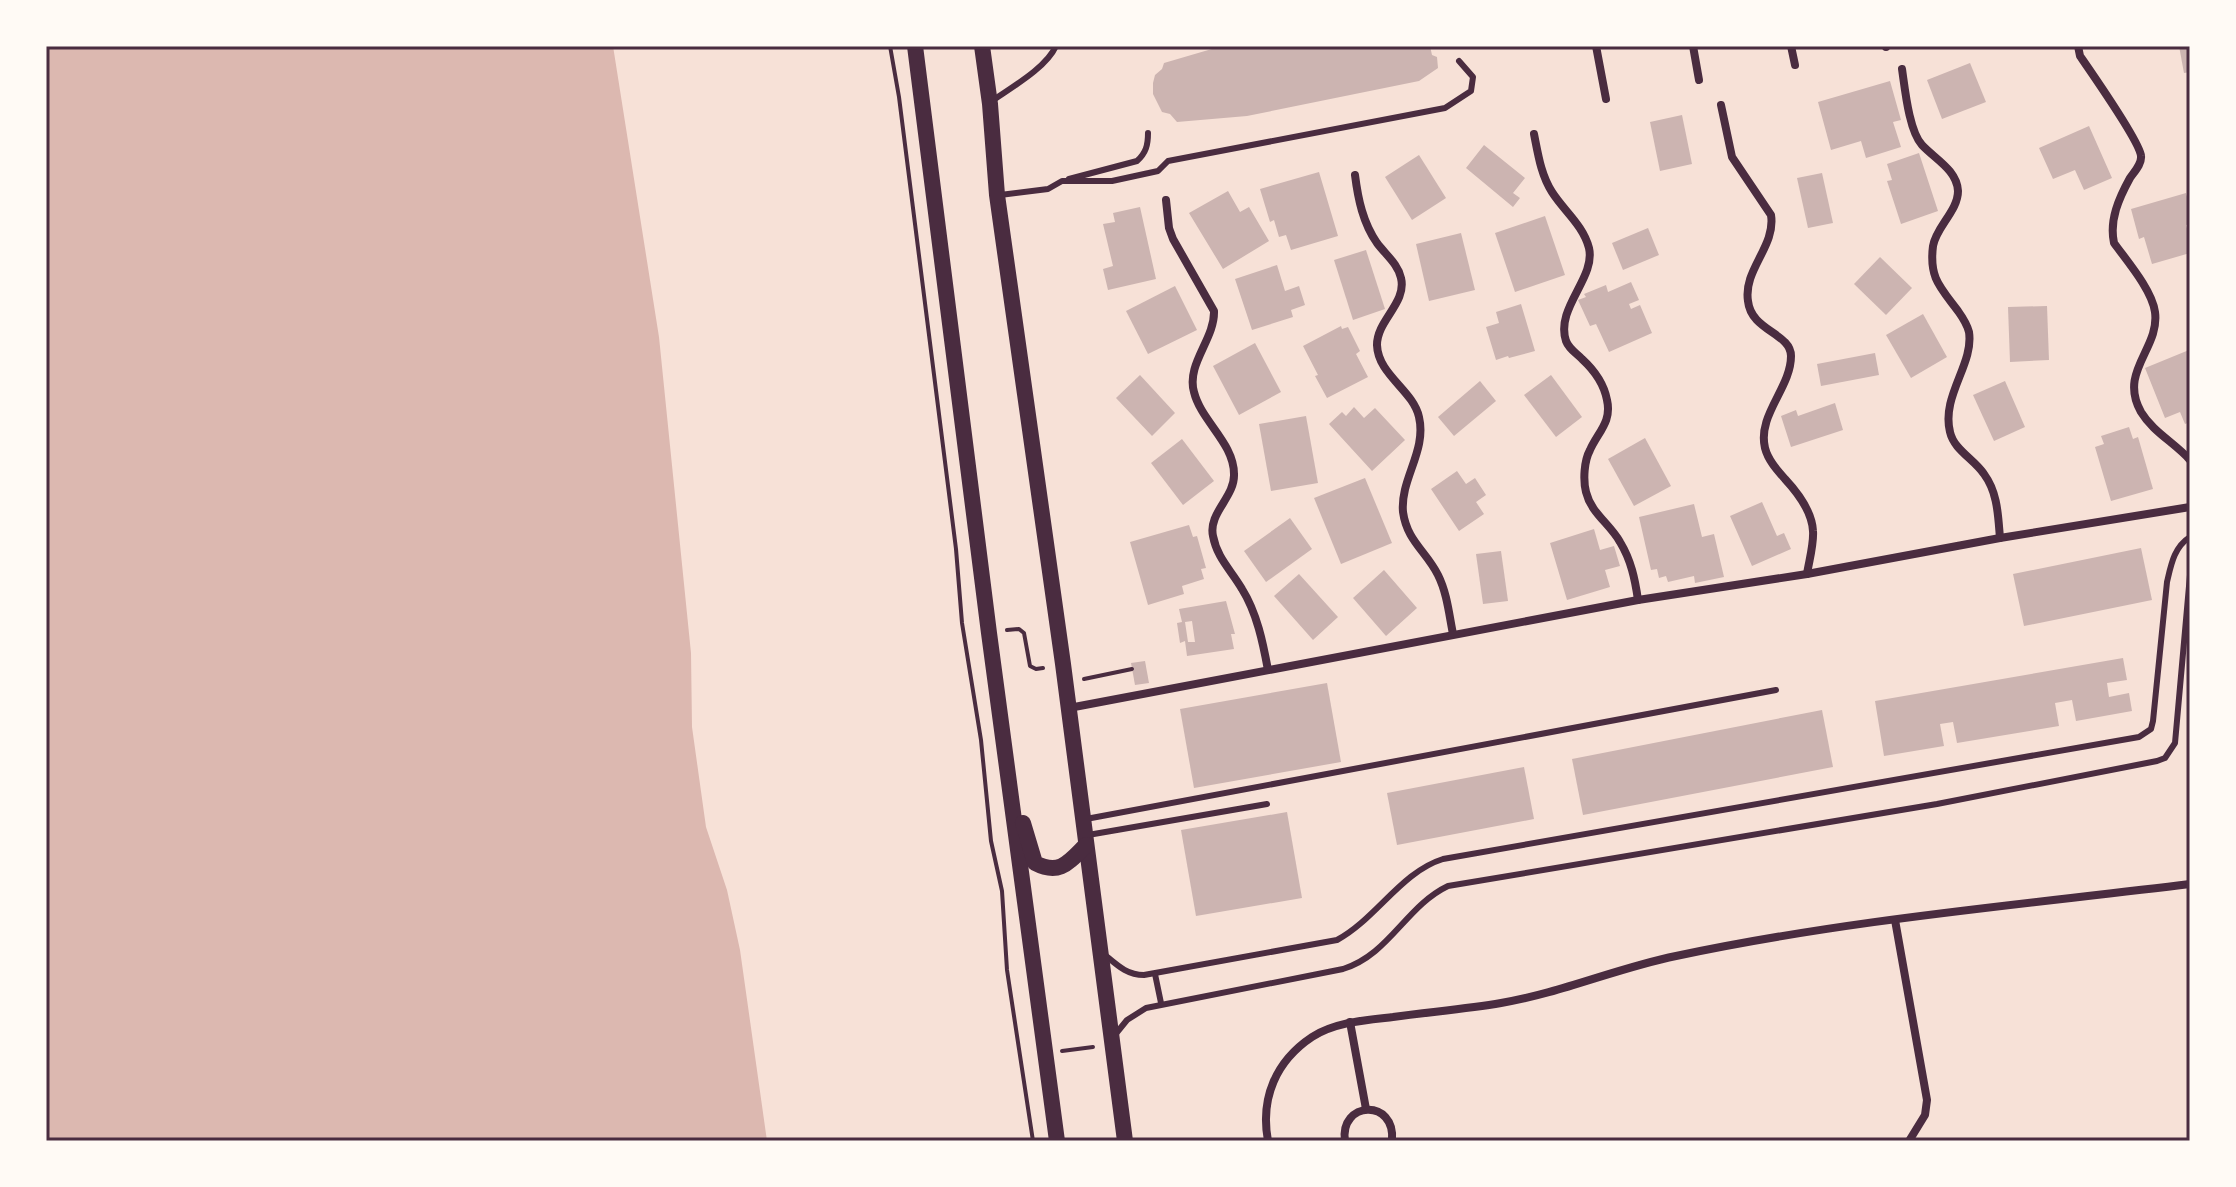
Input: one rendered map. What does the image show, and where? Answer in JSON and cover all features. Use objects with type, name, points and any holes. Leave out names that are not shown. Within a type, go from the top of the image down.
[{"type":"main road","points":[[915,46],[1057,1141]]},
{"type":"main road","points":[[982,46],[997,195],[1063,664],[1125,1141]]},
{"type":"main road","points":[[1008,767],[1035,863],[1056,869],[1068,863],[1084,833]]},
{"type":"street","points":[[1596,46],[1606,99]]},
{"type":"street","points":[[1693,46],[1699,80]]},
{"type":"street","points":[[1791,46],[1795,65]]},
{"type":"street","points":[[2078,46],[2080,56],[2135,140],[2141,156],[2116,209],[2112,233],[2114,243],[2149,294],[2155,309],[2152,332],[2134,379],[2134,395],[2142,414],[2190,460]]},
{"type":"street","points":[[1902,69],[1913,127],[1919,142],[1947,168],[1955,178],[1958,189],[1957,198],[1934,243],[1932,269],[1935,282],[1966,322],[1969,334],[1968,348],[1950,402],[1949,431],[1954,442],[1984,473],[1993,491],[2000,538]]},
{"type":"street","points":[[1721,105],[1732,157],[1771,215],[1771,236],[1751,279],[1747,300],[1755,320],[1787,343],[1790,350],[1785,382],[1769,415],[1764,441],[1774,467],[1802,498],[1809,517],[1813,532],[1807,574]]},
{"type":"street","points":[[1534,134],[1546,181],[1579,226],[1589,249],[1584,275],[1564,326],[1569,347],[1595,373],[1608,402],[1608,418],[1588,453],[1584,473],[1586,492],[1594,511],[1619,539],[1633,570],[1638,600]]},
{"type":"street","points":[[1355,175],[1365,221],[1397,267],[1402,280],[1402,292],[1380,330],[1377,343],[1393,380],[1413,402],[1419,416],[1421,432],[1418,452],[1404,488],[1404,516],[1416,546],[1439,577],[1453,634]]},
{"type":"street","points":[[1166,200],[1173,239],[1214,311],[1214,321],[1193,378],[1193,386],[1194,395],[1231,458],[1234,471],[1232,489],[1215,517],[1212,529],[1214,540],[1224,564],[1243,589],[1249,603],[1262,638],[1268,670]]},
{"type":"street","points":[[1068,708],[1638,600],[1807,574],[2190,507]]},
{"type":"street","points":[[1268,1141],[1266,1106],[1272,1083],[1286,1059],[1314,1036],[1350,1022],[1503,1003],[1678,955],[1813,932],[2190,884]]},
{"type":"street","points":[[1895,920],[1927,1100],[1925,1115],[1909,1141]]},
{"type":"street","points":[[1350,1022],[1366,1109]]},
{"type":"street","points":[[1345,1141],[1346,1123],[1351,1116],[1366,1109],[1387,1118],[1392,1125],[1392,1141]]},
{"type":"lane","points":[[990,104],[1043,63],[1056,46]]},
{"type":"lane","points":[[1062,181],[1112,181],[1158,171],[1168,161],[1445,108],[1471,91],[1473,77],[1459,61]]},
{"type":"lane","points":[[997,195],[1048,189],[1062,181],[1137,161],[1147,148],[1148,133]]},
{"type":"lane","points":[[1099,950],[1134,975],[1155,974],[1337,940],[1358,926],[1422,868],[1443,859],[2139,737],[2151,729],[2153,721],[2167,582],[2172,561],[2177,549],[2190,537]]},
{"type":"lane","points":[[1110,1041],[1136,1013],[1161,1003],[1358,965],[1380,950],[1428,897],[1448,886],[1922,807],[2145,765],[2165,758],[2175,743],[2190,575]]},
{"type":"lane","points":[[1084,833],[1776,690]]},
{"type":"lane","points":[[1084,833],[1267,804]]},
{"type":"lane","points":[[1155,974],[1161,1003]]},
{"type":"path","points":[[890,46],[952,518],[962,623],[981,740],[991,841],[1002,891],[1007,970],[1033,1141]]},
{"type":"path","points":[[989,633],[1019,629],[1024,633],[1030,666],[1036,669],[1063,664]]},
{"type":"path","points":[[1065,683],[1132,669]]},
{"type":"shaded area","points":[[46,46],[613,46],[659,337],[691,653],[692,727],[706,827],[727,890],[740,950],[767,1141],[46,1141]]},
{"type":"building","points":[[1222,46],[1430,46],[1432,55],[1437,57],[1438,68],[1419,81],[1247,116],[1177,122],[1170,114],[1162,112],[1153,94],[1153,83],[1164,63]]},
{"type":"building","points":[[2179,46],[2190,46],[2190,72],[2184,73]]},
{"type":"building","points":[[1970,63],[1986,102],[1942,119],[1927,80]]},
{"type":"building","points":[[1890,81],[1901,120],[1893,122],[1901,147],[1866,158],[1861,141],[1831,150],[1818,102]]},
{"type":"building","points":[[1682,115],[1692,164],[1660,171],[1650,122]]},
{"type":"building","points":[[2089,126],[2112,178],[2084,190],[2075,170],[2053,179],[2039,148]]},
{"type":"building","points":[[1484,145],[1525,178],[1513,193],[1520,198],[1513,207],[1466,168]]},
{"type":"building","points":[[1919,153],[1938,211],[1901,224],[1887,181],[1892,180],[1887,164]]},
{"type":"building","points":[[1419,155],[1446,198],[1412,220],[1385,177]]},
{"type":"building","points":[[1319,172],[1338,236],[1291,250],[1286,235],[1279,237],[1274,220],[1270,222],[1260,189]]},
{"type":"building","points":[[1822,173],[1833,223],[1808,228],[1797,178]]},
{"type":"building","points":[[1228,191],[1240,212],[1249,207],[1269,241],[1223,269],[1189,213]]},
{"type":"building","points":[[2186,193],[2190,208],[2190,224],[2186,225],[2190,253],[2152,264],[2144,237],[2139,239],[2131,209]]},
{"type":"building","points":[[1140,207],[1156,279],[1108,290],[1103,269],[1113,266],[1103,224],[1115,222],[1113,213]]},
{"type":"building","points":[[1545,216],[1565,275],[1515,292],[1495,233]]},
{"type":"building","points":[[1648,228],[1659,255],[1623,270],[1612,243]]},
{"type":"building","points":[[1461,233],[1475,290],[1429,301],[1416,244]]},
{"type":"building","points":[[1366,250],[1385,309],[1353,320],[1334,260]]},
{"type":"building","points":[[1880,257],[1912,288],[1886,315],[1854,284]]},
{"type":"building","points":[[1277,265],[1285,291],[1299,286],[1305,305],[1291,310],[1293,317],[1252,330],[1235,279]]},
{"type":"building","points":[[1631,282],[1639,300],[1629,304],[1631,309],[1640,305],[1652,333],[1609,352],[1596,324],[1590,326],[1578,300],[1586,297],[1584,294],[1606,285],[1608,292]]},
{"type":"building","points":[[1175,286],[1197,330],[1148,354],[1126,311]]},
{"type":"building","points":[[1521,304],[1535,351],[1496,360],[1486,327],[1499,323],[1496,312]]},
{"type":"building","points":[[2047,306],[2049,360],[2010,362],[2008,307]]},
{"type":"building","points":[[1923,314],[1947,357],[1911,378],[1886,335]]},
{"type":"building","points":[[1341,326],[1342,329],[1348,327],[1360,351],[1356,354],[1368,377],[1327,398],[1303,346]]},
{"type":"building","points":[[1255,343],[1281,392],[1239,415],[1213,366]]},
{"type":"building","points":[[2189,350],[2190,422],[2185,424],[2180,412],[2165,418],[2145,368]]},
{"type":"building","points":[[1875,353],[1879,375],[1821,386],[1817,364]]},
{"type":"building","points":[[1140,375],[1175,413],[1152,436],[1116,398]]},
{"type":"building","points":[[1551,375],[1582,417],[1556,437],[1524,395]]},
{"type":"building","points":[[1480,381],[1496,401],[1454,436],[1438,417]]},
{"type":"building","points":[[2005,381],[2025,427],[1994,441],[1973,395]]},
{"type":"building","points":[[1835,403],[1843,430],[1791,447],[1781,416],[1796,410],[1798,416]]},
{"type":"building","points":[[1354,407],[1364,418],[1375,408],[1405,440],[1372,471],[1329,424],[1342,412],[1346,416]]},
{"type":"building","points":[[1306,416],[1318,483],[1271,491],[1259,424]]},
{"type":"building","points":[[2129,427],[2133,439],[2138,437],[2153,489],[2111,501],[2095,447],[2104,444],[2101,436]]},
{"type":"building","points":[[1645,438],[1671,486],[1634,506],[1608,459]]},
{"type":"building","points":[[1182,439],[1214,481],[1183,505],[1151,463]]},
{"type":"building","points":[[1457,471],[1466,484],[1475,478],[1486,495],[1476,502],[1484,514],[1459,531],[1431,489]]},
{"type":"building","points":[[1365,478],[1392,543],[1341,564],[1314,498]]},
{"type":"building","points":[[1762,502],[1777,536],[1784,533],[1791,549],[1752,566],[1730,516]]},
{"type":"building","points":[[1694,504],[1702,537],[1714,534],[1724,577],[1695,583],[1694,576],[1668,582],[1666,576],[1659,578],[1657,569],[1651,570],[1639,517]]},
{"type":"building","points":[[1290,518],[1312,549],[1266,582],[1244,551]]},
{"type":"building","points":[[1189,525],[1193,537],[1197,536],[1206,568],[1201,569],[1204,579],[1182,586],[1184,594],[1148,605],[1130,542]]},
{"type":"building","points":[[1594,529],[1600,550],[1614,546],[1620,566],[1605,570],[1610,587],[1567,600],[1550,543]]},
{"type":"building","points":[[2141,548],[2152,600],[2024,626],[2013,574]]},
{"type":"building","points":[[1501,551],[1508,601],[1483,604],[1476,554]]},
{"type":"building","points":[[1384,570],[1417,608],[1386,636],[1353,598]]},
{"type":"building","points":[[1299,574],[1338,617],[1313,640],[1274,596]]},
{"type":"building","points":[[1226,601],[1235,634],[1231,634],[1234,649],[1187,656],[1185,641],[1180,643],[1177,623],[1182,622],[1179,609]],"holes":[[[1192,621],[1195,642],[1188,642],[1185,622]]]},
{"type":"building","points":[[2123,658],[2127,680],[2107,683],[2109,697],[2129,693],[2132,711],[2076,721],[2072,700],[2055,703],[2059,726],[1957,743],[1953,722],[1940,724],[1944,746],[1884,756],[1875,701]]},
{"type":"building","points":[[1145,661],[1149,683],[1135,685],[1131,663]]},
{"type":"building","points":[[1327,683],[1341,762],[1194,788],[1180,709]]},
{"type":"building","points":[[1822,710],[1833,767],[1583,815],[1572,759]]},
{"type":"building","points":[[1524,767],[1534,819],[1397,845],[1387,793]]},
{"type":"building","points":[[1287,812],[1302,898],[1196,916],[1181,830]]}]
